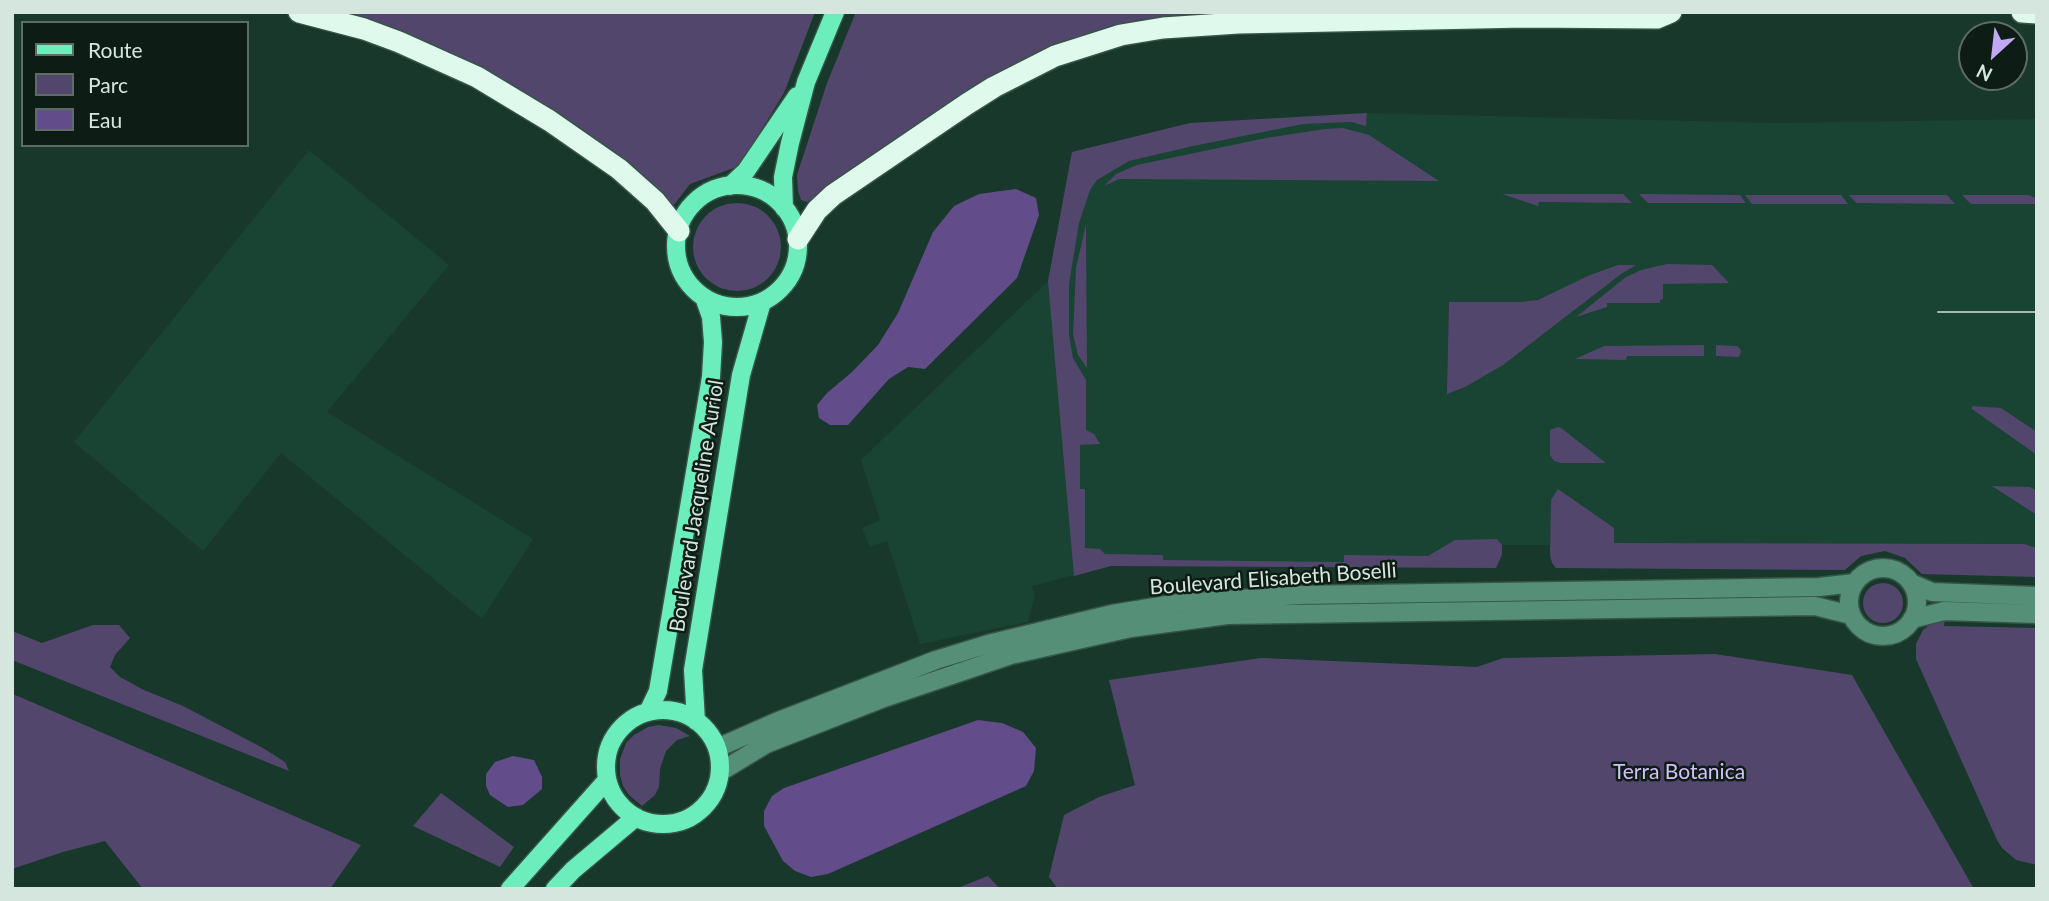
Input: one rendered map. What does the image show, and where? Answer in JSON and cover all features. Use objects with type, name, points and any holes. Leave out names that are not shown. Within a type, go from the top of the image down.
[{"type":"highway","points":[[299,12],[363,29],[399,42],[488,83],[550,121],[619,169],[655,201],[678,230]]},
{"type":"highway","points":[[797,239],[817,210],[833,195],[976,98],[1055,56],[1121,35],[1163,28],[1225,24],[1525,17],[1657,18],[1671,12]]},
{"type":"highway","points":[[2022,12],[2037,13]]},
{"type":"main road","points":[[784,208],[783,177],[806,82],[835,12]]},
{"type":"main road","points":[[730,186],[746,171],[806,82]]},
{"type":"main road","points":[[730,186],[750,187],[771,195],[784,208],[793,223],[797,239],[795,265],[788,280],[776,293],[762,302],[729,307],[704,297],[686,279],[679,264],[676,247],[678,230],[697,201],[712,191],[730,186]]},
{"type":"main road","name":"Boulevard Jacqueline Auriol","points":[[648,712],[658,691],[711,377],[711,317],[704,297]]},
{"type":"main road","name":"Boulevard Jacqueline Auriol","points":[[696,720],[692,687],[695,657],[741,376],[762,302]]},
{"type":"main road","points":[[670,710],[696,720],[708,732],[717,748],[720,772],[711,797],[690,817],[663,824],[636,817],[617,802],[607,780],[607,757],[616,734],[633,718],[648,712],[670,710]]},
{"type":"main road","points":[[510,889],[607,780]]},
{"type":"main road","points":[[558,885],[636,817]]},
{"type":"street","points":[[2037,596],[1932,592],[1911,583],[1899,573],[1883,569],[1871,570],[1855,583],[1849,600],[1852,615],[1862,628],[1881,636],[1902,630],[1913,619],[1944,611],[2037,614]]},
{"type":"street","name":"Boulevard Elisabeth Boselli","points":[[717,748],[776,722],[936,660],[988,644],[1112,614],[1179,603],[1300,595],[1828,587],[1855,583]]},
{"type":"street","points":[[1911,583],[1917,601],[1913,619]]},
{"type":"street","points":[[720,772],[766,744],[881,699],[1011,655],[1131,628],[1227,614],[1815,606],[1852,615]]},
{"type":"shaded area","points":[[1367,113],[1777,123],[2037,119],[2037,577],[1922,574],[1905,558],[1885,551],[1861,556],[1845,570],[1556,568],[1550,559],[1550,545],[1502,545],[1502,555],[1496,568],[1111,566],[1032,586],[1035,594],[1028,622],[920,644],[887,541],[870,547],[862,528],[880,520],[861,460],[1048,281],[1072,152],[1190,123]]},
{"type":"shaded area","points":[[309,150],[449,265],[327,412],[533,539],[482,619],[281,453],[203,551],[74,442]]},
{"type":"green space","points":[[328,12],[815,12],[784,93],[739,166],[690,184],[673,206],[651,184],[580,132]]},
{"type":"green space","points":[[856,12],[1267,12],[1082,37],[807,202],[801,200],[797,175],[827,83]]},
{"type":"green space","points":[[1367,113],[1366,126],[1351,122],[1303,124],[1129,161],[1097,180],[1090,190],[1079,223],[1069,284],[1069,335],[1073,358],[1086,380],[1086,430],[1094,434],[1100,444],[1080,445],[1080,489],[1085,489],[1085,548],[1100,549],[1105,554],[1163,555],[1163,560],[1344,562],[1344,555],[1428,556],[1455,540],[1497,539],[1502,545],[1502,555],[1496,568],[1111,566],[1074,576],[1048,281],[1072,152],[1190,123]]},
{"type":"green space","points":[[1343,128],[1369,135],[1439,181],[1119,179],[1104,186],[1116,174],[1137,165],[1266,138]]},
{"type":"green space","points":[[1502,194],[1623,194],[1632,203],[1539,202],[1538,206]]},
{"type":"green space","points":[[1639,194],[1740,195],[1746,203],[1648,203]]},
{"type":"green space","points":[[1745,195],[1841,195],[1848,204],[1752,204]]},
{"type":"green space","points":[[1849,195],[1947,195],[1955,204],[1856,203]]},
{"type":"green space","points":[[1962,195],[2029,195],[2037,199],[2037,204],[1971,204]]},
{"type":"green space","points":[[737,203],[762,210],[774,222],[781,247],[774,272],[762,284],[737,291],[712,284],[700,272],[693,247],[700,222],[712,210]]},
{"type":"green space","points":[[1086,224],[1087,368],[1078,355],[1073,335],[1076,268]]},
{"type":"green space","points":[[1667,264],[1712,265],[1729,283],[1663,284],[1663,299],[1660,303],[1607,303],[1607,307],[1576,317],[1626,277],[1641,270]]},
{"type":"green space","points":[[1618,265],[1636,265],[1503,365],[1447,394],[1449,302],[1538,300]]},
{"type":"green space","points":[[1704,345],[1704,356],[1627,356],[1626,360],[1575,359],[1604,346]]},
{"type":"green space","points":[[1716,345],[1737,346],[1741,350],[1740,355],[1716,356]]},
{"type":"green space","points":[[1972,406],[2001,408],[2037,432],[2037,455],[1972,409]]},
{"type":"green space","points":[[1558,427],[1606,463],[1554,461],[1550,455],[1550,430]]},
{"type":"green space","points":[[1992,486],[2030,487],[2037,491],[2037,515]]},
{"type":"green space","points":[[1558,489],[1614,528],[1614,543],[2024,544],[2037,548],[2037,577],[1922,574],[1905,558],[1885,551],[1861,556],[1845,570],[1556,568],[1550,554],[1551,500]]},
{"type":"green space","points":[[1883,583],[1897,589],[1903,603],[1897,617],[1883,623],[1869,617],[1863,603],[1869,589]]},
{"type":"green space","points":[[1812,598],[1574,601],[1574,599]]},
{"type":"green space","points":[[1945,618],[1944,626],[2037,628],[2037,865],[2016,860],[1997,840],[1916,659],[1916,644],[1923,630],[1936,620]]},
{"type":"green space","points":[[93,625],[119,625],[130,638],[115,655],[110,667],[120,677],[263,748],[285,762],[289,771],[12,660],[12,631],[42,643]]},
{"type":"green space","name":"Terra Botanica","points":[[1715,654],[1852,675],[1974,889],[1058,889],[1049,877],[1064,815],[1099,797],[1135,785],[1109,680],[1261,658],[1477,667],[1503,658]]},
{"type":"green space","points":[[12,694],[361,845],[330,889],[143,889],[105,841],[12,869]]},
{"type":"green space","points":[[659,725],[676,728],[690,736],[677,740],[666,751],[660,769],[659,787],[655,795],[642,806],[623,786],[620,759],[626,743],[634,735],[648,727]]},
{"type":"green space","points":[[441,793],[514,847],[500,867],[413,826]]},
{"type":"green space","points":[[988,876],[1000,889],[955,889]]},
{"type":"water","points":[[1016,189],[1036,198],[1039,215],[1017,278],[925,369],[908,367],[889,379],[848,425],[830,425],[819,418],[817,405],[878,345],[898,313],[933,232],[954,206],[979,194]]},
{"type":"water","points":[[978,720],[1002,723],[1023,732],[1036,748],[1034,771],[1026,786],[828,874],[811,877],[795,871],[783,861],[764,826],[764,811],[772,796],[784,788]]},
{"type":"water","points":[[513,756],[534,760],[542,777],[542,789],[523,805],[508,807],[490,795],[486,786],[486,774],[495,762]]},
{"type":"tram line","points":[[1938,312],[2037,312]]}]
